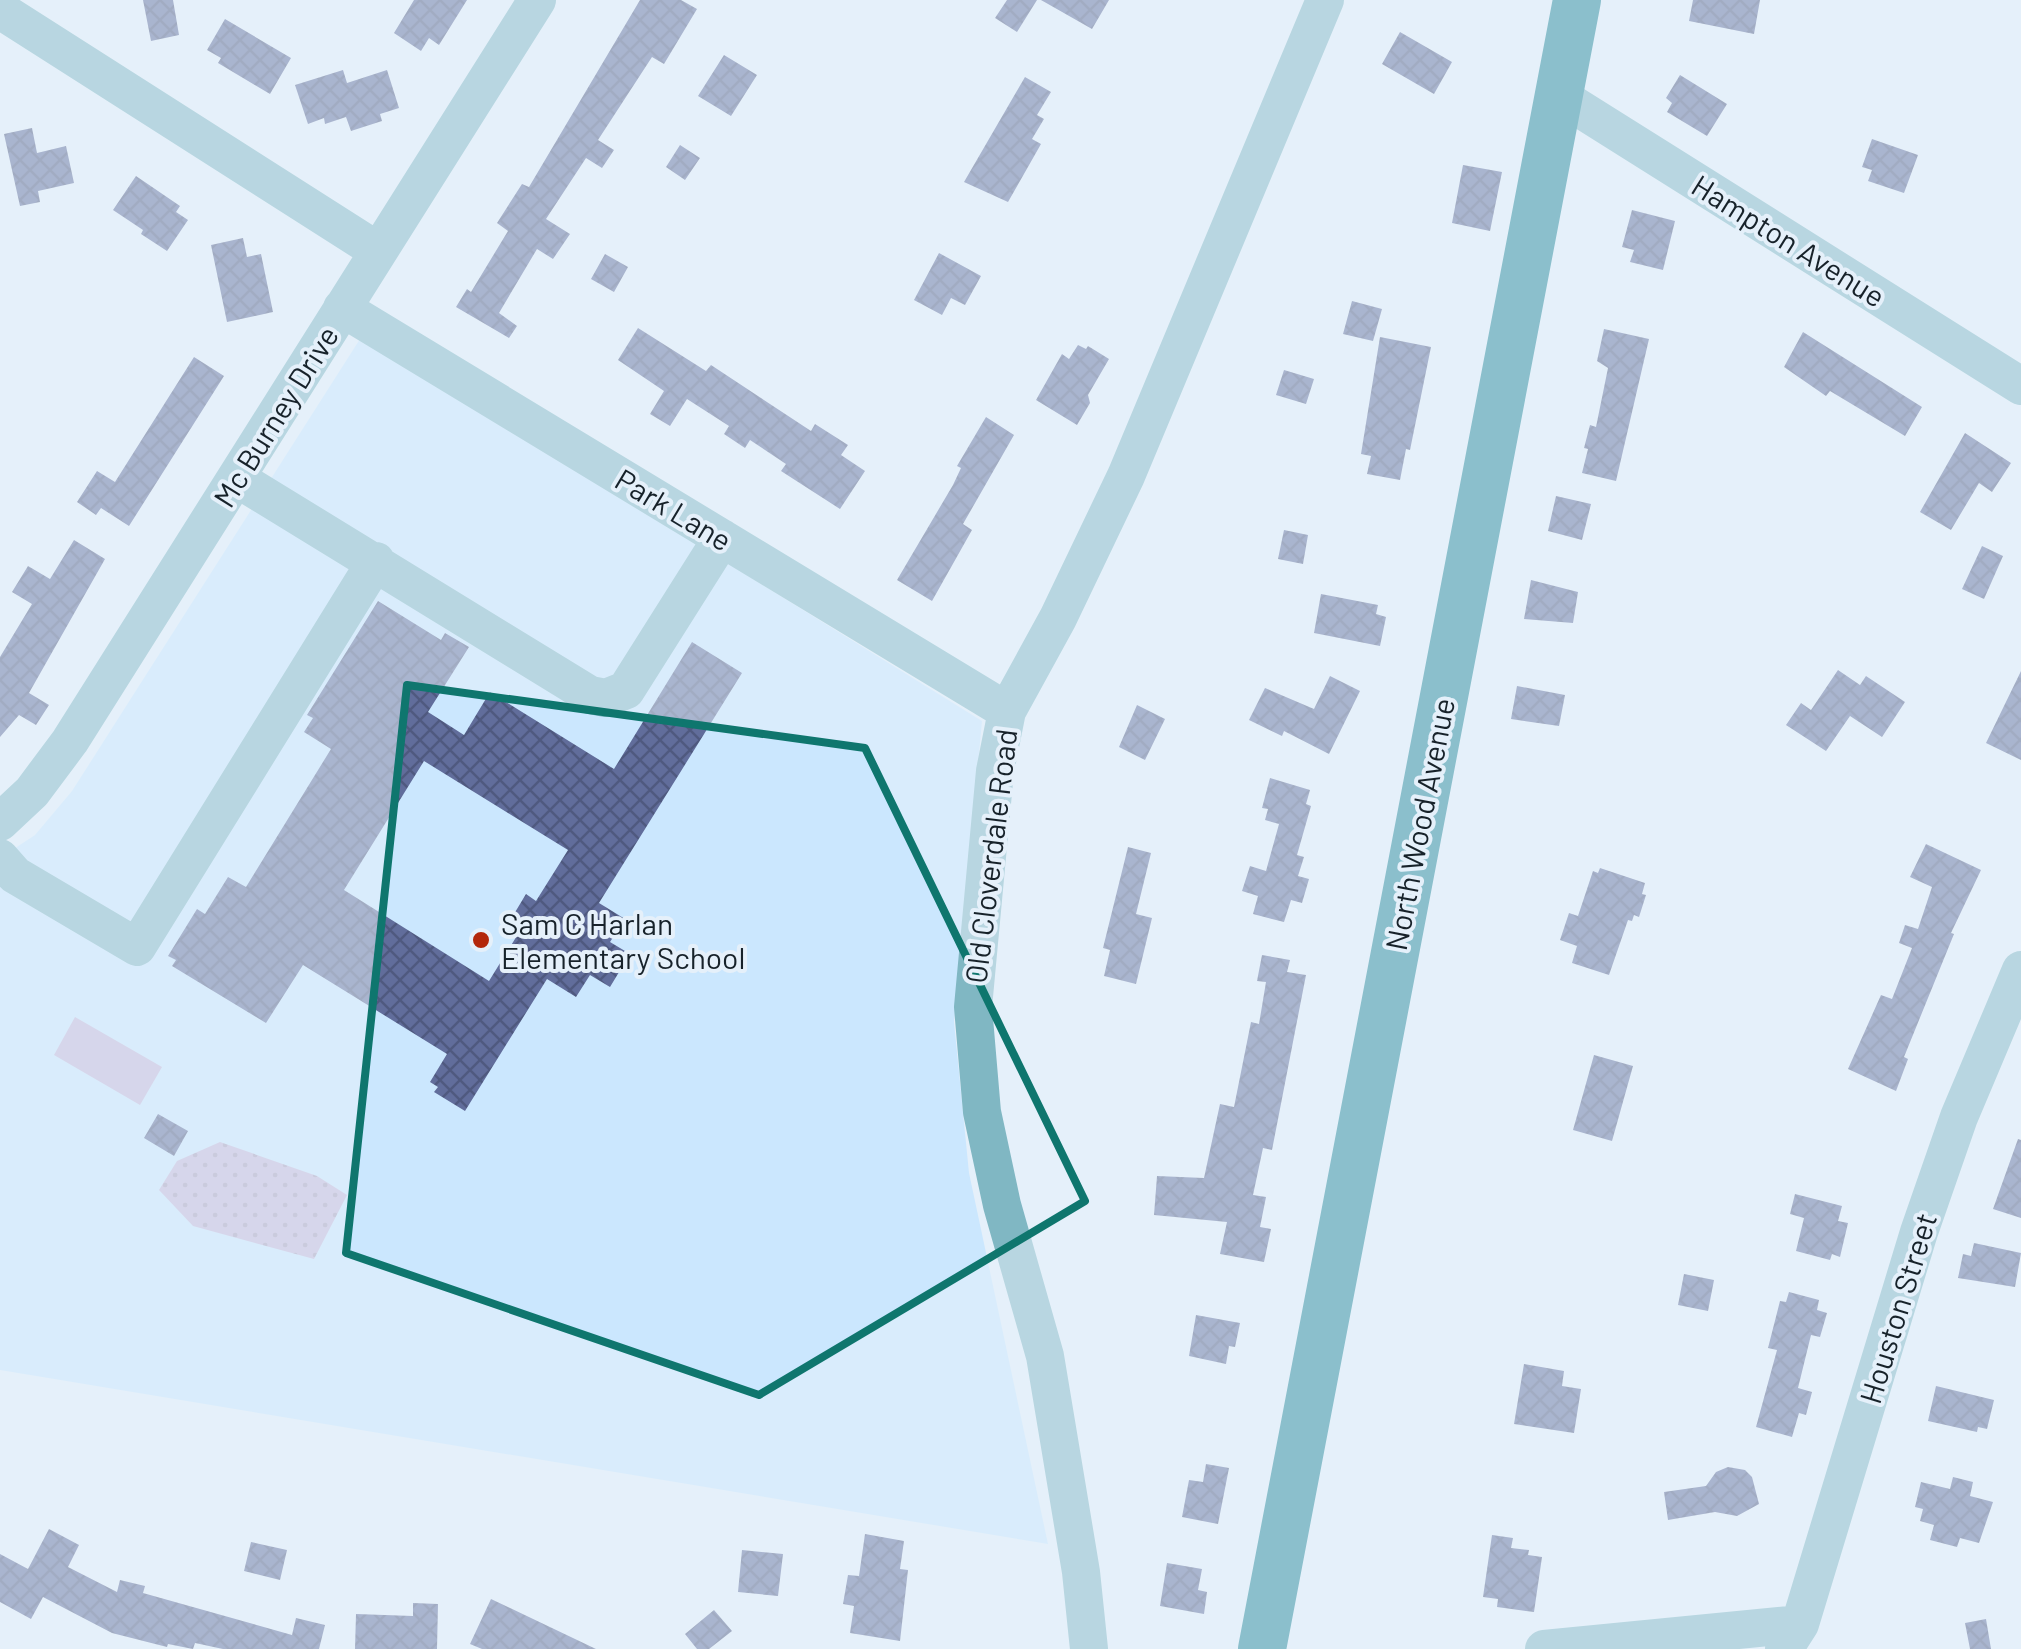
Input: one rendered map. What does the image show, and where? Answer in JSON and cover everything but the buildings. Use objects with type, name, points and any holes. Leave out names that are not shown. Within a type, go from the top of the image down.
[{"type":"main road","name":"North Wood Avenue","points":[[1262,1649],[1577,0]]},
{"type":"street","name":"Mc Burney Drive","points":[[0,822],[32,792],[70,741],[537,0]]},
{"type":"street","name":"Old Cloverdale Road","points":[[1089,1649],[1081,1572],[1048,1374],[988,1144],[974,1025],[996,770],[1007,711],[1058,618],[1134,460],[1325,0]]},
{"type":"street","points":[[4,10],[378,251]]},
{"type":"street","name":"Hampton Avenue","points":[[1558,95],[2021,386]]},
{"type":"street","name":"Park Lane","points":[[342,308],[1007,711]]},
{"type":"street","points":[[236,478],[590,694],[606,698],[626,690],[722,538]]},
{"type":"street","points":[[0,858],[15,875],[137,948],[376,561]]},
{"type":"street","name":"Houston Street","points":[[1792,1636],[1918,1232],[1959,1117],[2021,970]]},
{"type":"street","points":[[1544,1649],[1792,1636]]},
{"type":"highlighted area","points":[[407,685],[865,748],[1085,1201],[759,1395],[346,1253]]},
{"type":"shaded area","name":"Sam C Harlan Elementary School","points":[[360,339],[392,355],[982,721],[954,1022],[969,1173],[1048,1544],[0,1370],[0,858],[35,835],[72,791]]},
{"type":"shaded area","points":[[75,1017],[162,1067],[140,1105],[54,1055]]},
{"type":"shaded area","points":[[220,1142],[317,1176],[347,1195],[314,1259],[193,1226],[159,1190],[177,1161]]},
{"type":"place","name":"Sam C Harlan Elementary School","points":[[481,940]]}]
